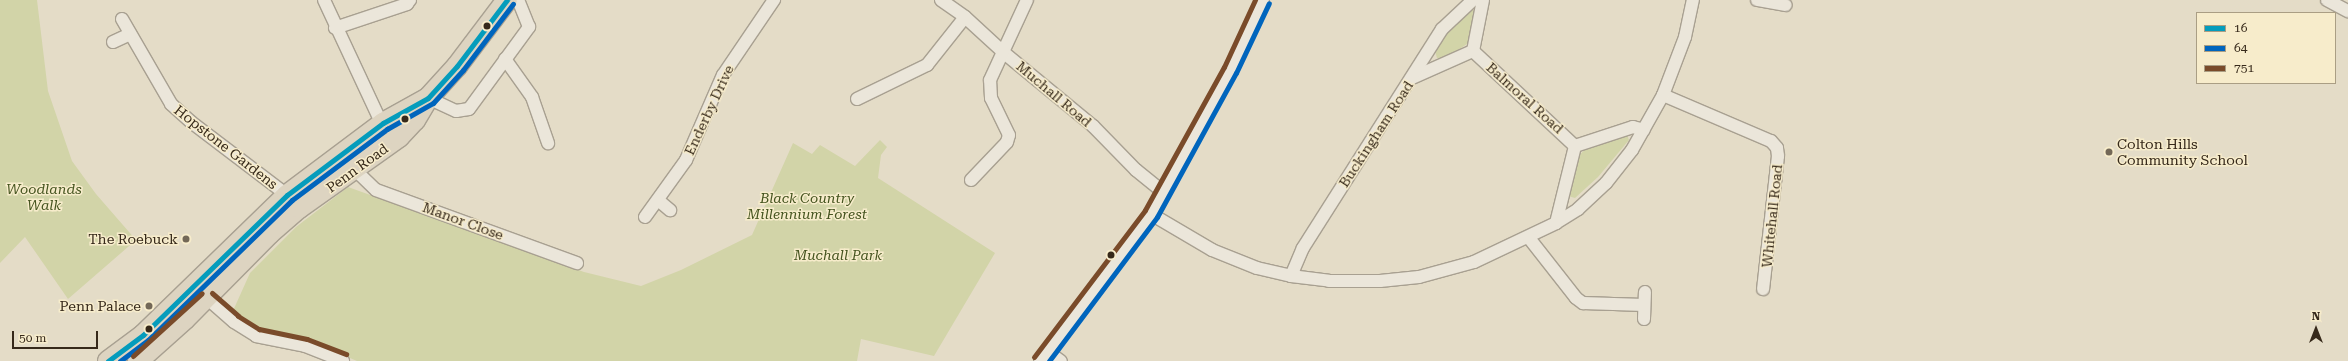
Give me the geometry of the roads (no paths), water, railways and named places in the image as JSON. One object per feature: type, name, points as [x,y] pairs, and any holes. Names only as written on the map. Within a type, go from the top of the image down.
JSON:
[{"type":"highway","name":"Penn Road","points":[[108,361],[200,292],[299,208],[355,171],[399,137],[415,120],[428,98],[457,66],[507,0]]},
{"type":"highway","name":"Penn Road","points":[[138,361],[287,195],[383,123],[428,98]]},
{"type":"street","points":[[324,0],[335,28],[383,123],[399,137]]},
{"type":"street","points":[[335,28],[407,4],[410,0]]},
{"type":"street","points":[[428,98],[456,111],[469,109],[529,27],[518,0]]},
{"type":"street","name":"Enderby Drive","points":[[645,217],[686,160],[723,75],[774,0]]},
{"type":"street","name":"Muchall Road","points":[[941,0],[965,16],[1003,52],[1093,126],[1136,170],[1163,192]]},
{"type":"street","points":[[971,180],[1007,142],[1009,135],[991,98],[990,80],[1027,0]]},
{"type":"street","points":[[1061,361],[1044,356],[1151,214],[1230,70],[1263,0]]},
{"type":"street","name":"Buckingham Road","points":[[1291,276],[1303,248],[1442,29],[1473,0]]},
{"type":"street","points":[[1412,78],[1473,51],[1482,0]]},
{"type":"street","points":[[1151,214],[1212,250],[1257,268],[1291,276],[1329,281],[1419,277],[1474,262],[1529,238],[1556,223],[1578,209],[1606,183],[1644,130],[1664,95],[1685,37],[1693,0]]},
{"type":"street","points":[[1756,0],[1786,5]]},
{"type":"street","points":[[2327,0],[2348,11]]},
{"type":"street","points":[[857,99],[927,65],[965,16]]},
{"type":"street","name":"Hopstone Gardens","points":[[122,19],[166,97],[179,112],[287,195]]},
{"type":"street","points":[[113,42],[130,34]]},
{"type":"street","name":"Balmoral Road","points":[[1473,51],[1575,146]]},
{"type":"street","points":[[505,59],[532,97],[548,143]]},
{"type":"street","name":"Whitehall Road","points":[[1664,95],[1770,141],[1777,148],[1778,156],[1764,290]]},
{"type":"street","name":"Balmoral Road","points":[[1575,146],[1633,127],[1644,130]]},
{"type":"street","name":"Balmoral Road","points":[[1556,223],[1575,146]]},
{"type":"street","name":"Manor Close","points":[[341,155],[355,171],[376,190],[577,263]]},
{"type":"street","points":[[658,200],[670,210]]},
{"type":"street","points":[[1529,238],[1576,298],[1583,303],[1644,298],[1644,319]]},
{"type":"street","points":[[200,292],[234,322],[256,336],[305,346],[337,360]]},
{"type":"place","name":"Colton Hills Community School","points":[[2109,152]]},
{"type":"place","name":"The Roebuck","points":[[186,239]]},
{"type":"place","name":"Penn Palace","points":[[149,306]]},
{"type":"park label","name":"Woodlands Walk","points":[[44,198]]},
{"type":"park label","name":"Black Country Millennium Forest","points":[[807,206]]},
{"type":"park label","name":"Muchall Park","points":[[838,255]]}]
